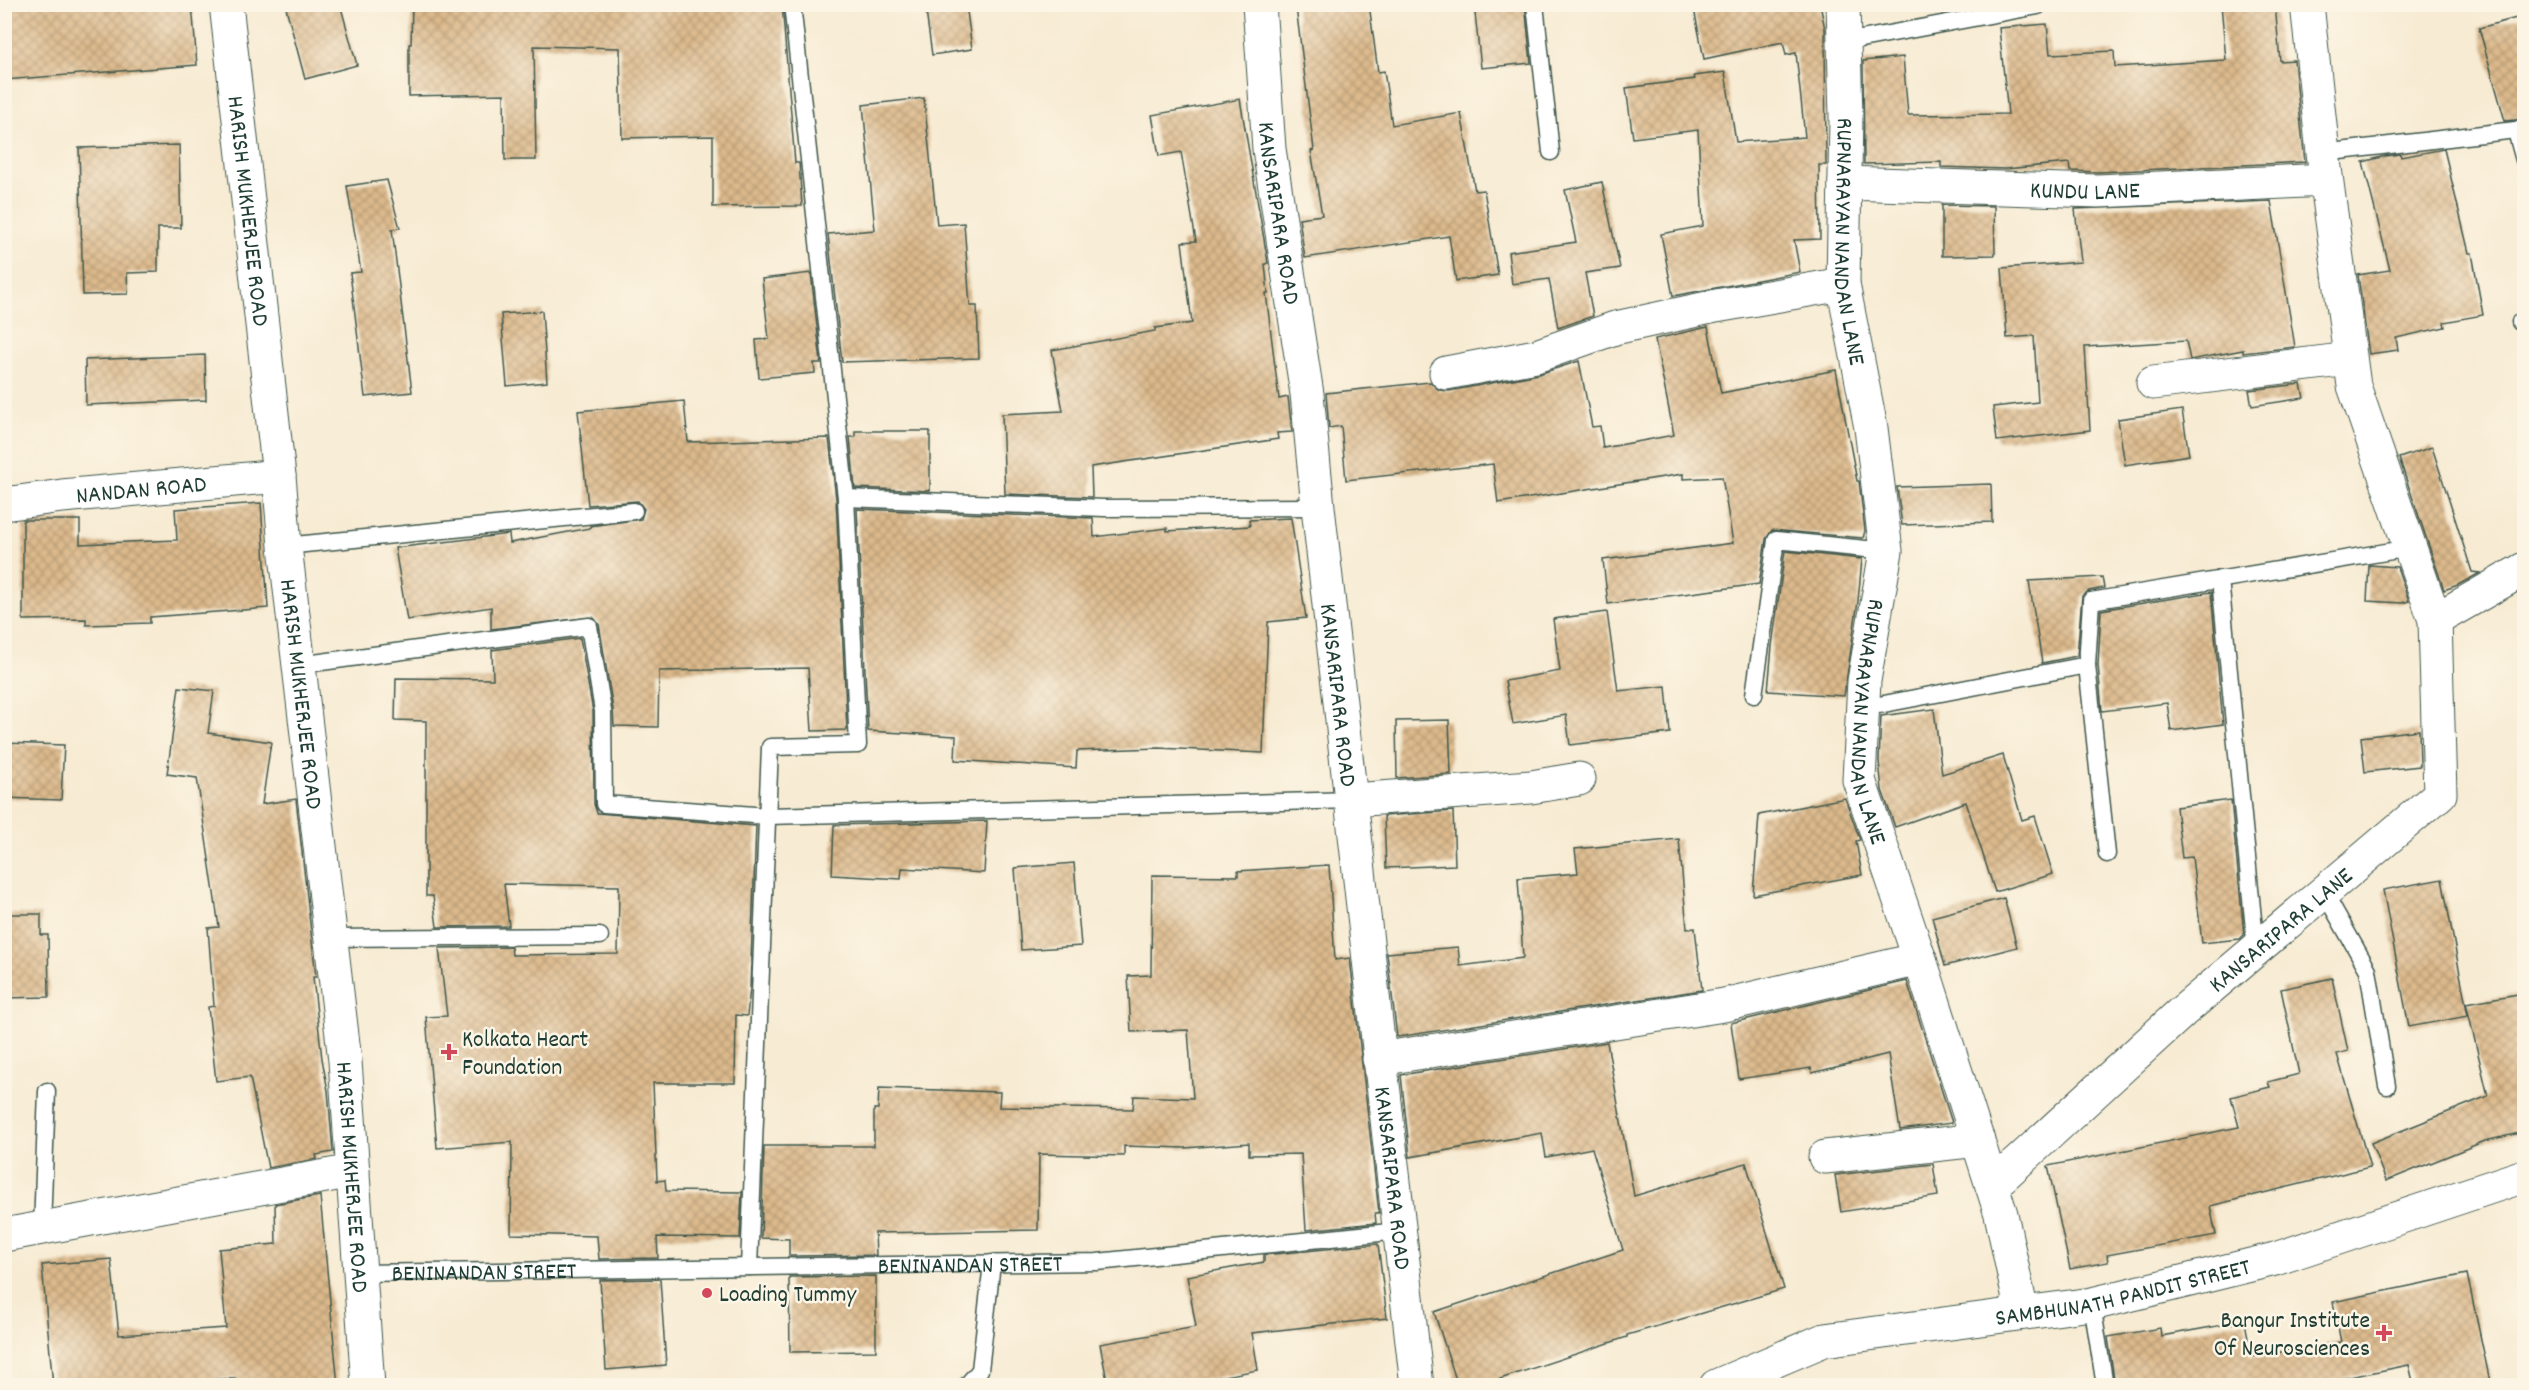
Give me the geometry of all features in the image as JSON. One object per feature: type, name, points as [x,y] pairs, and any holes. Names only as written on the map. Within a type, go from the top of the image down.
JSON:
[{"type":"street","name":"HARISH MUKHERJEE ROAD","points":[[226,4],[285,546],[345,1061],[368,1386]]},
{"type":"street","name":"KANSARIPARA ROAD","points":[[1259,4],[1269,149],[1307,394],[1417,1386]]},
{"type":"street","name":"RUPNARAYAN NANDAN LANE","points":[[1843,4],[1845,42],[1843,284],[1871,428],[1886,550],[1864,681],[1859,780],[1920,959],[2001,1214],[2022,1313]]},
{"type":"street","points":[[2307,4],[2324,167],[2354,386],[2435,620],[2524,569]]},
{"type":"street","name":"KUNDU LANE","points":[[1845,183],[2098,191],[2324,167]]},
{"type":"street","points":[[1446,373],[1536,356],[1626,325],[1716,306],[1843,284]]},
{"type":"street","points":[[2153,383],[2350,359]]},
{"type":"street","name":"NANDAN ROAD","points":[[4,504],[62,496],[279,476]]},
{"type":"street","name":"KANSARIPARA LANE","points":[[1992,1186],[2182,1012],[2440,794],[2435,620]]},
{"type":"street","points":[[1352,800],[1531,787],[1579,779]]},
{"type":"street","points":[[1379,1059],[1724,1005],[1920,959]]},
{"type":"street","points":[[1825,1157],[1978,1140]]},
{"type":"street","points":[[4,1235],[353,1171]]},
{"type":"street","name":"SAMBHUNATH PANDIT STREET","points":[[1716,1386],[1824,1340],[2091,1305],[2275,1259],[2524,1176]]},
{"type":"lane","points":[[749,1267],[770,747],[858,745],[846,498],[792,4]]},
{"type":"lane","points":[[1535,4],[1551,152]]},
{"type":"lane","points":[[1845,42],[2038,6]]},
{"type":"lane","points":[[2324,167],[2520,130],[2524,160]]},
{"type":"lane","points":[[846,498],[1104,508],[1318,507]]},
{"type":"lane","points":[[285,546],[634,511]]},
{"type":"lane","points":[[1754,695],[1776,540],[1886,550]]},
{"type":"lane","points":[[2107,854],[2086,665],[2091,601],[2410,548]]},
{"type":"lane","points":[[2220,579],[2256,950]]},
{"type":"lane","points":[[299,665],[589,626],[603,711],[604,804],[768,816],[1352,800]]},
{"type":"lane","points":[[1863,708],[2086,665]]},
{"type":"lane","points":[[2324,892],[2368,970],[2386,1086]]},
{"type":"lane","points":[[331,938],[600,936]]},
{"type":"lane","points":[[42,1228],[47,1091]]},
{"type":"lane","name":"BENINANDAN STREET","points":[[360,1273],[1097,1262],[1399,1232]]},
{"type":"lane","points":[[966,1386],[980,1370],[992,1263]]},
{"type":"lane","points":[[2091,1305],[2105,1386]]},
{"type":"building","points":[[4,4],[192,4],[197,65],[4,80]]},
{"type":"building","points":[[285,4],[340,4],[357,65],[305,79]]},
{"type":"building","points":[[412,4],[782,4],[795,163],[799,163],[802,206],[713,207],[713,136],[622,138],[620,48],[534,46],[536,160],[505,160],[504,94],[409,96]]},
{"type":"building","points":[[925,4],[966,4],[972,49],[932,55]]},
{"type":"building","points":[[1317,4],[1369,4],[1378,72],[1384,71],[1392,125],[1461,113],[1475,191],[1484,190],[1498,275],[1456,281],[1449,236],[1305,258],[1299,218],[1322,215],[1311,151],[1314,150],[1296,7]]},
{"type":"building","points":[[1474,4],[1525,4],[1531,63],[1481,68]]},
{"type":"building","points":[[1693,4],[1820,4],[1825,29],[1826,165],[1819,165],[1820,239],[1794,240],[1800,272],[1673,296],[1661,234],[1703,226],[1698,130],[1633,138],[1626,88],[1695,79],[1694,76],[1725,72],[1736,142],[1805,137],[1796,53],[1786,55],[1783,42],[1704,59]]},
{"type":"building","points":[[2221,4],[2275,4],[2280,61],[2294,60],[2305,162],[2098,172],[2070,171],[2069,163],[2005,169],[1941,167],[1941,162],[1864,164],[1863,61],[1903,57],[1908,115],[2008,114],[1999,28],[2047,24],[2050,54],[2114,51],[2115,67],[2226,60]]},
{"type":"building","points":[[2524,16],[2524,119],[2505,121],[2479,28]]},
{"type":"building","points":[[924,98],[937,225],[964,223],[970,306],[977,306],[979,358],[842,362],[828,234],[875,230],[863,105]]},
{"type":"building","points":[[1240,99],[1268,263],[1265,264],[1268,293],[1266,293],[1279,399],[1288,397],[1292,432],[1277,433],[1278,439],[1091,467],[1092,497],[1005,494],[1002,414],[1063,411],[1052,350],[1155,331],[1155,328],[1192,323],[1182,242],[1196,241],[1181,152],[1159,156],[1152,115]]},
{"type":"building","points":[[179,145],[181,228],[158,228],[158,272],[127,273],[128,294],[83,295],[79,148]]},
{"type":"building","points":[[2444,149],[2469,253],[2472,253],[2483,315],[2444,322],[2445,327],[2396,338],[2398,350],[2369,354],[2358,275],[2390,270],[2363,162],[2385,156],[2400,154],[2401,157]]},
{"type":"building","points":[[387,180],[400,228],[392,229],[412,392],[365,397],[350,273],[361,272],[347,186]]},
{"type":"building","points":[[1602,182],[1620,268],[1585,273],[1593,316],[1558,328],[1549,279],[1512,284],[1508,252],[1576,242],[1565,190]]},
{"type":"building","points":[[2271,201],[2295,347],[2243,353],[2243,350],[2190,360],[2186,341],[2085,347],[2090,430],[1997,441],[1993,407],[2038,402],[2034,336],[2007,338],[2002,268],[2081,262],[2075,209]]},
{"type":"building","points":[[1942,205],[1994,206],[1995,255],[1942,256]]},
{"type":"building","points":[[811,273],[821,363],[814,363],[815,373],[759,378],[756,340],[769,339],[762,279]]},
{"type":"building","points":[[542,311],[547,382],[507,386],[501,314]]},
{"type":"building","points":[[1708,327],[1721,393],[1836,370],[1857,481],[1859,481],[1865,531],[1863,538],[1772,530],[1766,539],[1759,584],[1608,604],[1603,560],[1733,543],[1722,477],[1683,479],[1683,474],[1498,503],[1493,464],[1346,480],[1341,426],[1329,428],[1326,393],[1430,382],[1439,390],[1449,391],[1539,374],[1579,361],[1592,427],[1600,426],[1603,448],[1674,435],[1655,339]]},
{"type":"building","points":[[205,355],[206,400],[86,405],[85,360]]},
{"type":"building","points":[[2301,384],[2304,398],[2252,406],[2249,390]]},
{"type":"building","points":[[684,401],[688,442],[829,438],[836,499],[847,730],[812,731],[808,668],[659,671],[658,727],[614,726],[599,624],[593,617],[491,629],[491,607],[407,620],[395,548],[509,534],[510,543],[590,528],[590,526],[641,519],[644,509],[638,501],[588,505],[578,411]]},
{"type":"building","points":[[2182,410],[2189,455],[2125,465],[2118,419]]},
{"type":"building","points":[[855,431],[930,431],[930,491],[855,488],[850,437],[855,437]]},
{"type":"building","points":[[2432,447],[2472,572],[2480,573],[2444,590],[2399,458]]},
{"type":"building","points":[[1991,484],[1992,522],[1902,525],[1897,487]]},
{"type":"building","points":[[261,503],[268,608],[150,617],[150,623],[86,625],[86,619],[23,620],[23,520],[80,520],[80,544],[177,540],[175,509]]},
{"type":"building","points":[[857,509],[1093,518],[1094,537],[1167,528],[1167,531],[1250,526],[1249,520],[1291,518],[1306,618],[1268,622],[1263,753],[1158,748],[1077,751],[1076,768],[955,760],[956,736],[868,731]]},
{"type":"building","points":[[1785,551],[1862,559],[1844,696],[1768,691]]},
{"type":"building","points":[[2369,565],[2397,567],[2409,601],[2402,603],[2367,601]]},
{"type":"building","points":[[2102,577],[2104,588],[2089,591],[2082,596],[2077,656],[2042,663],[2029,581]]},
{"type":"building","points":[[2211,592],[2223,724],[2171,731],[2167,703],[2102,711],[2098,665],[2101,610]]},
{"type":"building","points":[[1607,612],[1618,691],[1666,686],[1670,733],[1570,745],[1566,715],[1513,724],[1505,681],[1560,671],[1553,619]]},
{"type":"building","points":[[580,638],[593,712],[594,804],[597,813],[756,826],[750,988],[747,1016],[736,1015],[735,1083],[653,1083],[657,1181],[665,1180],[666,1191],[742,1192],[740,1238],[657,1237],[658,1258],[599,1259],[597,1236],[511,1234],[512,1142],[437,1148],[426,1017],[447,1016],[439,948],[511,947],[512,955],[618,954],[619,886],[504,884],[509,926],[437,927],[433,896],[426,896],[426,721],[395,720],[396,678],[493,679],[492,650]]},
{"type":"building","points":[[179,687],[214,691],[208,733],[271,742],[262,804],[296,799],[333,1152],[316,1155],[317,1159],[268,1168],[250,1077],[216,1081],[208,1007],[214,1006],[208,928],[219,927],[197,778],[167,774]]},
{"type":"building","points":[[1934,709],[1942,774],[2003,755],[2022,820],[2035,816],[2053,874],[1995,892],[1966,802],[1895,827],[1882,790],[1879,761],[1881,716]]},
{"type":"building","points":[[1449,720],[1451,774],[1397,778],[1396,721]]},
{"type":"building","points":[[2419,730],[2420,766],[2365,772],[2361,737]]},
{"type":"building","points":[[4,743],[64,745],[61,800],[4,798]]},
{"type":"building","points":[[1845,798],[1860,840],[1856,841],[1862,875],[1753,895],[1759,815]]},
{"type":"building","points":[[2231,800],[2244,935],[2240,939],[2202,943],[2192,857],[2182,858],[2176,807]]},
{"type":"building","points":[[1453,811],[1455,865],[1386,868],[1384,816]]},
{"type":"building","points":[[987,821],[984,873],[902,868],[901,879],[832,875],[834,825]]},
{"type":"building","points":[[1679,839],[1687,929],[1695,928],[1702,990],[1397,1037],[1387,953],[1458,947],[1460,966],[1523,958],[1518,878],[1578,873],[1575,849]]},
{"type":"building","points":[[1074,863],[1081,946],[1021,950],[1015,868]]},
{"type":"building","points":[[1329,865],[1335,960],[1350,958],[1379,1213],[1375,1213],[1376,1223],[1306,1230],[1301,1154],[1249,1155],[1249,1143],[1185,1148],[1124,1146],[1124,1156],[1039,1154],[1038,1230],[875,1233],[876,1255],[789,1256],[789,1239],[761,1238],[764,1146],[874,1146],[874,1109],[878,1109],[879,1088],[1000,1092],[999,1107],[1133,1109],[1134,1096],[1193,1098],[1188,1030],[1131,1032],[1128,976],[1151,975],[1152,875],[1238,876],[1238,871]]},
{"type":"building","points":[[2442,879],[2468,1016],[2409,1027],[2383,890]]},
{"type":"building","points":[[2004,898],[2017,947],[1945,966],[1932,917]]},
{"type":"building","points":[[4,914],[41,914],[41,935],[48,935],[49,997],[4,998]]},
{"type":"building","points":[[2332,978],[2348,1051],[2337,1054],[2370,1167],[2210,1206],[2216,1235],[2107,1255],[2108,1262],[2070,1269],[2048,1166],[2239,1127],[2231,1097],[2270,1087],[2268,1082],[2299,1074],[2281,989]]},
{"type":"building","points":[[1907,981],[1952,1123],[1900,1130],[1888,1054],[1812,1073],[1811,1068],[1739,1079],[1731,1023]]},
{"type":"building","points":[[2524,993],[2524,1132],[2485,1141],[2386,1181],[2371,1143],[2488,1096],[2466,1003]]},
{"type":"building","points":[[1607,1042],[1634,1196],[1746,1163],[1784,1289],[1627,1335],[1627,1337],[1479,1386],[1458,1386],[1434,1312],[1623,1250],[1592,1148],[1546,1157],[1542,1133],[1410,1157],[1401,1075]]},
{"type":"building","points":[[1933,1164],[1938,1196],[1841,1212],[1835,1175]]},
{"type":"building","points":[[320,1196],[338,1386],[236,1386],[235,1378],[127,1386],[53,1386],[42,1265],[111,1259],[119,1335],[226,1328],[219,1249],[276,1244],[275,1204]]},
{"type":"building","points":[[1378,1244],[1387,1318],[1252,1333],[1258,1370],[1169,1386],[1108,1386],[1100,1344],[1196,1327],[1187,1276],[1264,1262],[1264,1255]]},
{"type":"building","points":[[2467,1274],[2491,1386],[2414,1386],[2409,1365],[2335,1380],[2336,1386],[2115,1386],[2108,1337],[2160,1328],[2161,1336],[2245,1321],[2251,1357],[2341,1342],[2333,1302]]},
{"type":"building","points":[[876,1276],[876,1351],[790,1352],[789,1277]]},
{"type":"building","points":[[660,1279],[666,1365],[606,1370],[600,1280]]},
{"type":"place","name":"Kolkata Heart Foundation","points":[[449,1052]]},
{"type":"place","name":"Loading Tummy","points":[[707,1293]]},
{"type":"place","name":"Bangur Institute Of Neurosciences","points":[[2384,1333]]}]
